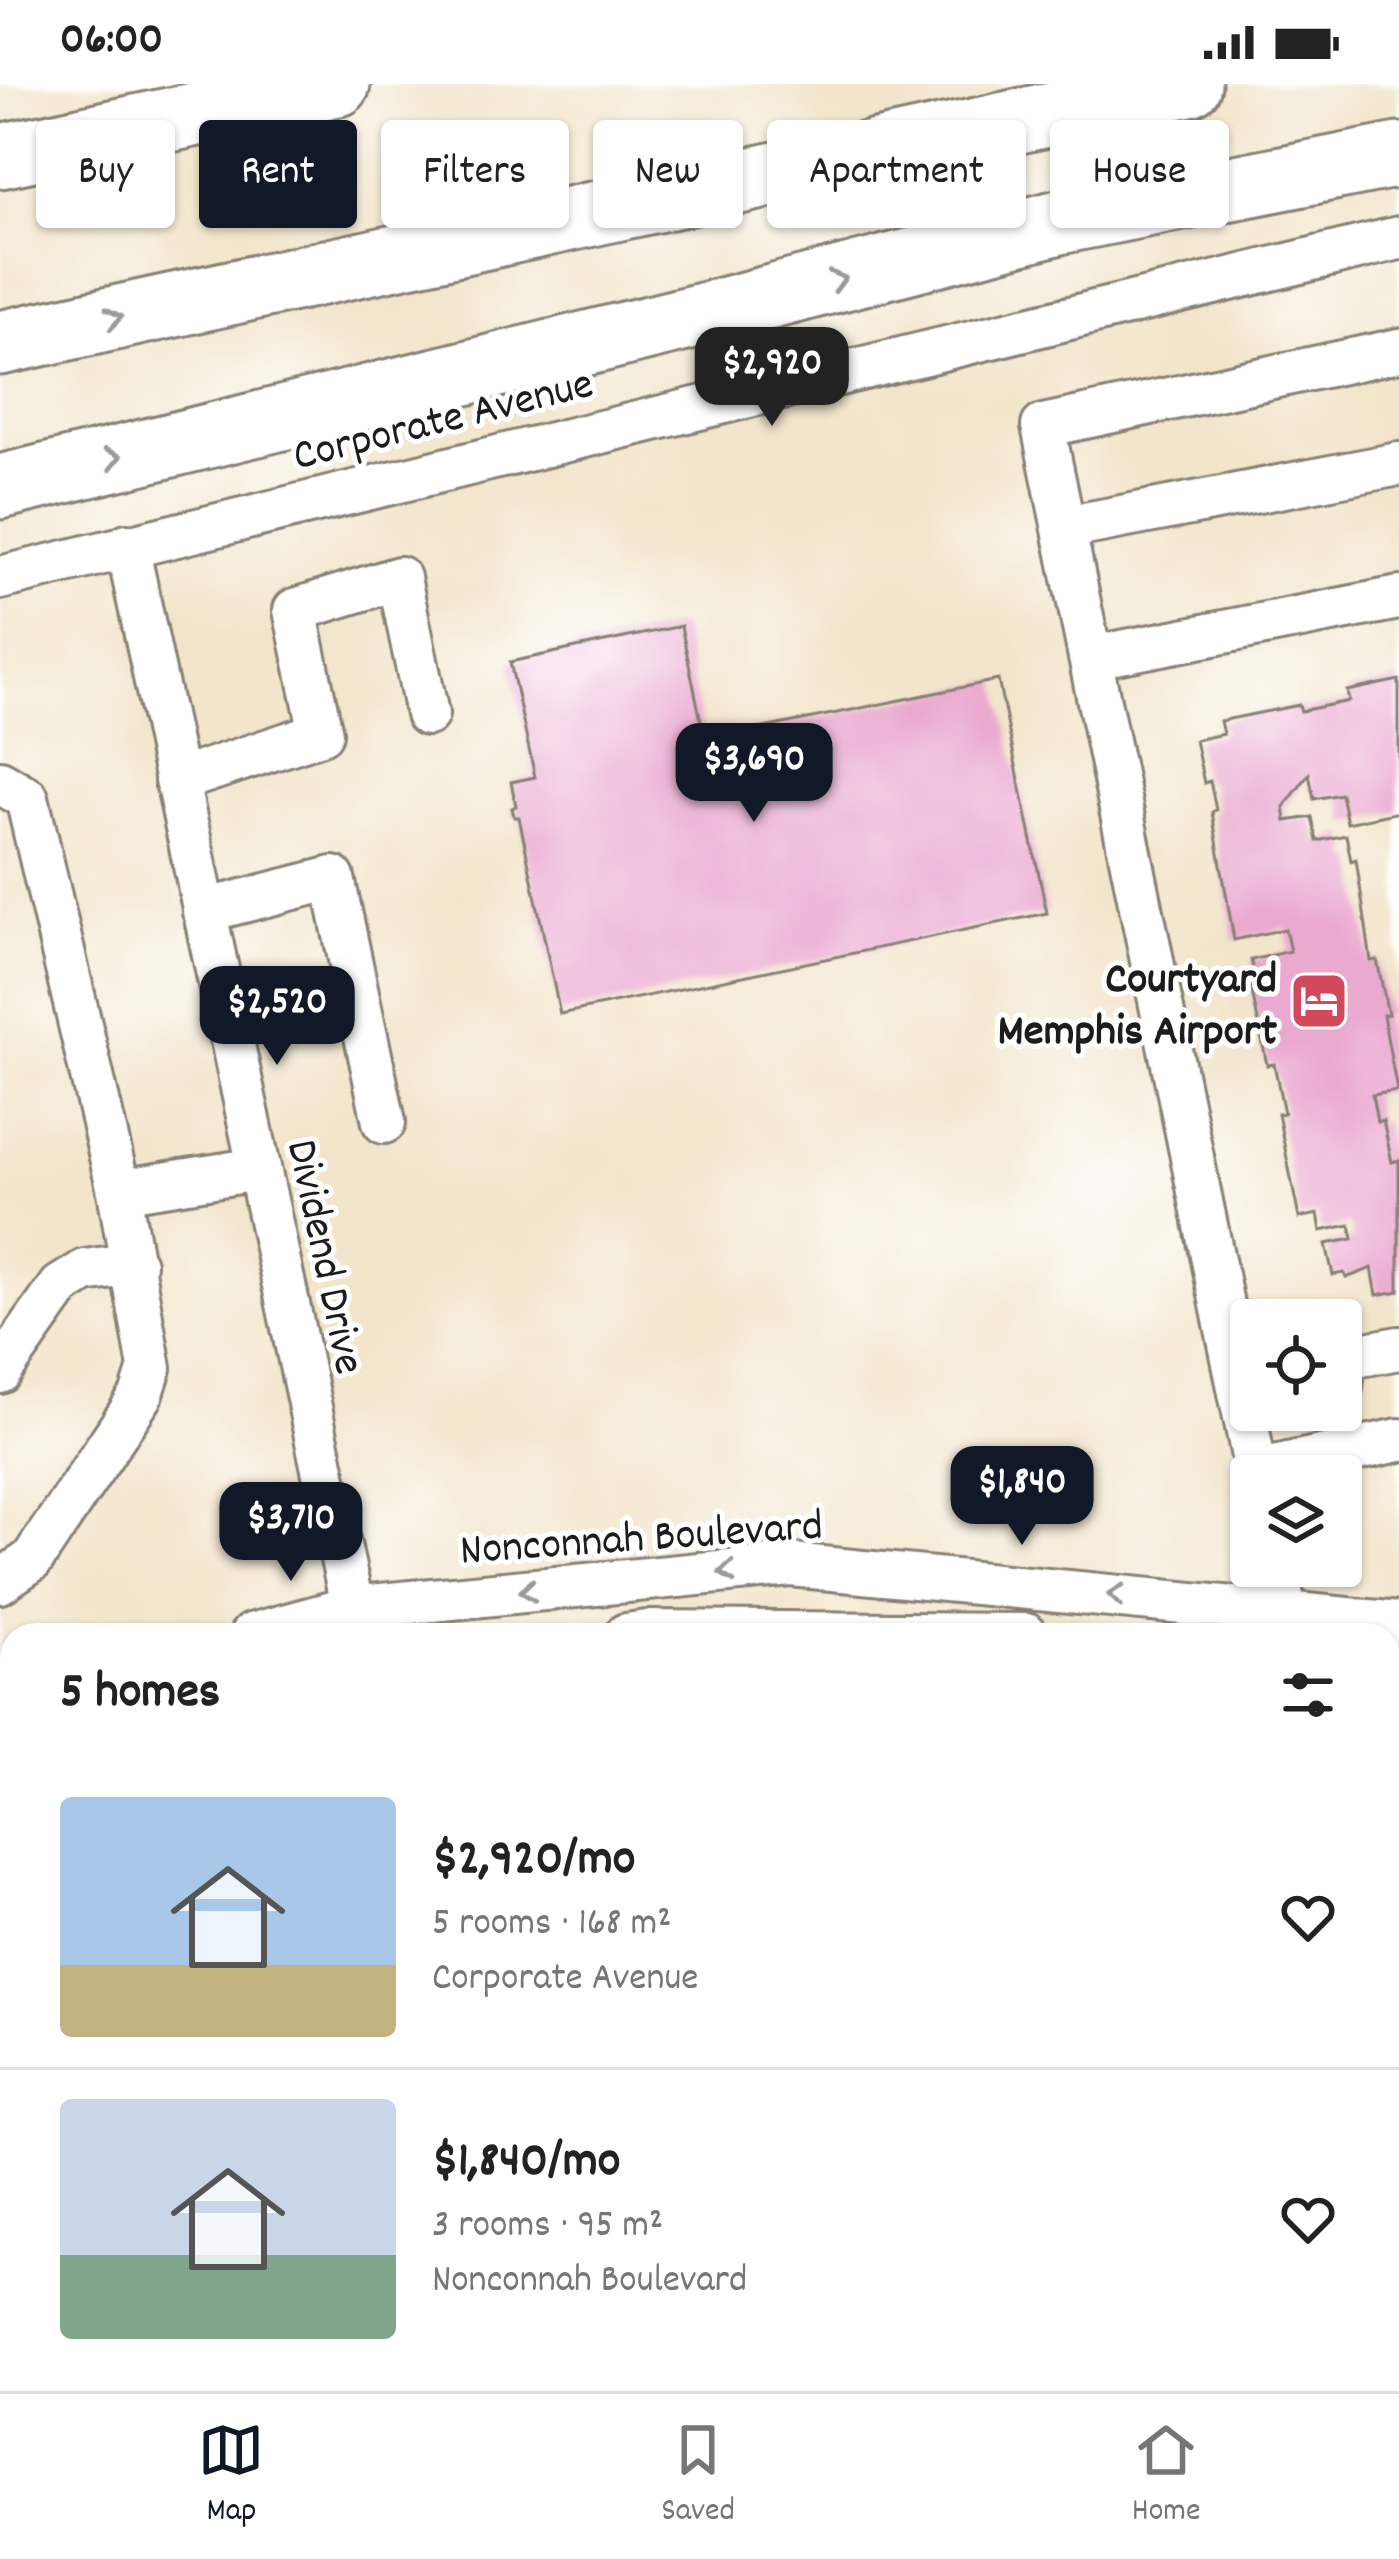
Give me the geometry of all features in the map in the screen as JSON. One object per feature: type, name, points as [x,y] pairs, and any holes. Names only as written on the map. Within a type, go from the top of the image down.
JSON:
[{"type":"highway","points":[[0,156],[338,84]]},
{"type":"highway","points":[[0,344],[1189,84]]},
{"type":"highway","points":[[0,487],[1059,222],[1399,155]]},
{"type":"street","name":"Corporate Avenue","points":[[0,578],[1399,238]]},
{"type":"street","points":[[1253,1455],[1043,425],[1399,350]]},
{"type":"street","points":[[1064,528],[1399,464]]},
{"type":"street","name":"Dividend Drive","points":[[127,544],[354,1622]]},
{"type":"street","points":[[176,781],[321,734],[295,610],[399,578],[427,714]]},
{"type":"street","points":[[1090,658],[1399,598]]},
{"type":"street","points":[[0,782],[27,798],[119,1191],[150,1368],[141,1396],[32,1561],[0,1582]]},
{"type":"street","points":[[204,911],[333,878],[384,1122]]},
{"type":"street","points":[[119,1191],[258,1169]]},
{"type":"street","points":[[0,1372],[61,1286],[85,1271],[134,1264]]},
{"type":"street","points":[[1362,1355],[1399,1348]]},
{"type":"street","points":[[1336,1431],[1333,1455],[1399,1440]]},
{"type":"street","name":"Nonconnah Boulevard","points":[[354,1622],[791,1565],[1390,1623]]},
{"type":"street","points":[[1280,1587],[1285,1611]]},
{"type":"building","points":[[681,626],[705,740],[998,680],[1047,913],[560,1014],[519,817],[514,817],[512,808],[516,806],[511,782],[535,777],[510,662]]},
{"type":"building","name":"Courtyard Memphis Airport","points":[[1399,680],[1399,812],[1347,823],[1341,794],[1314,799],[1309,774],[1284,807],[1286,821],[1312,817],[1317,841],[1346,835],[1351,861],[1356,859],[1371,961],[1377,960],[1388,1014],[1383,1015],[1397,1091],[1372,1095],[1392,1162],[1399,1160],[1399,1291],[1377,1295],[1372,1268],[1346,1278],[1344,1273],[1333,1275],[1326,1244],[1353,1239],[1350,1225],[1321,1231],[1318,1214],[1299,1218],[1278,1114],[1284,1113],[1274,1064],[1267,1065],[1251,987],[1257,986],[1251,960],[1290,951],[1285,929],[1234,940],[1212,812],[1216,810],[1210,781],[1204,783],[1195,740],[1223,734],[1220,721],[1299,705],[1301,711],[1349,701],[1347,691]]},
{"type":"place","name":"Courtyard Memphis Airport","points":[[1319,1001]]}]
